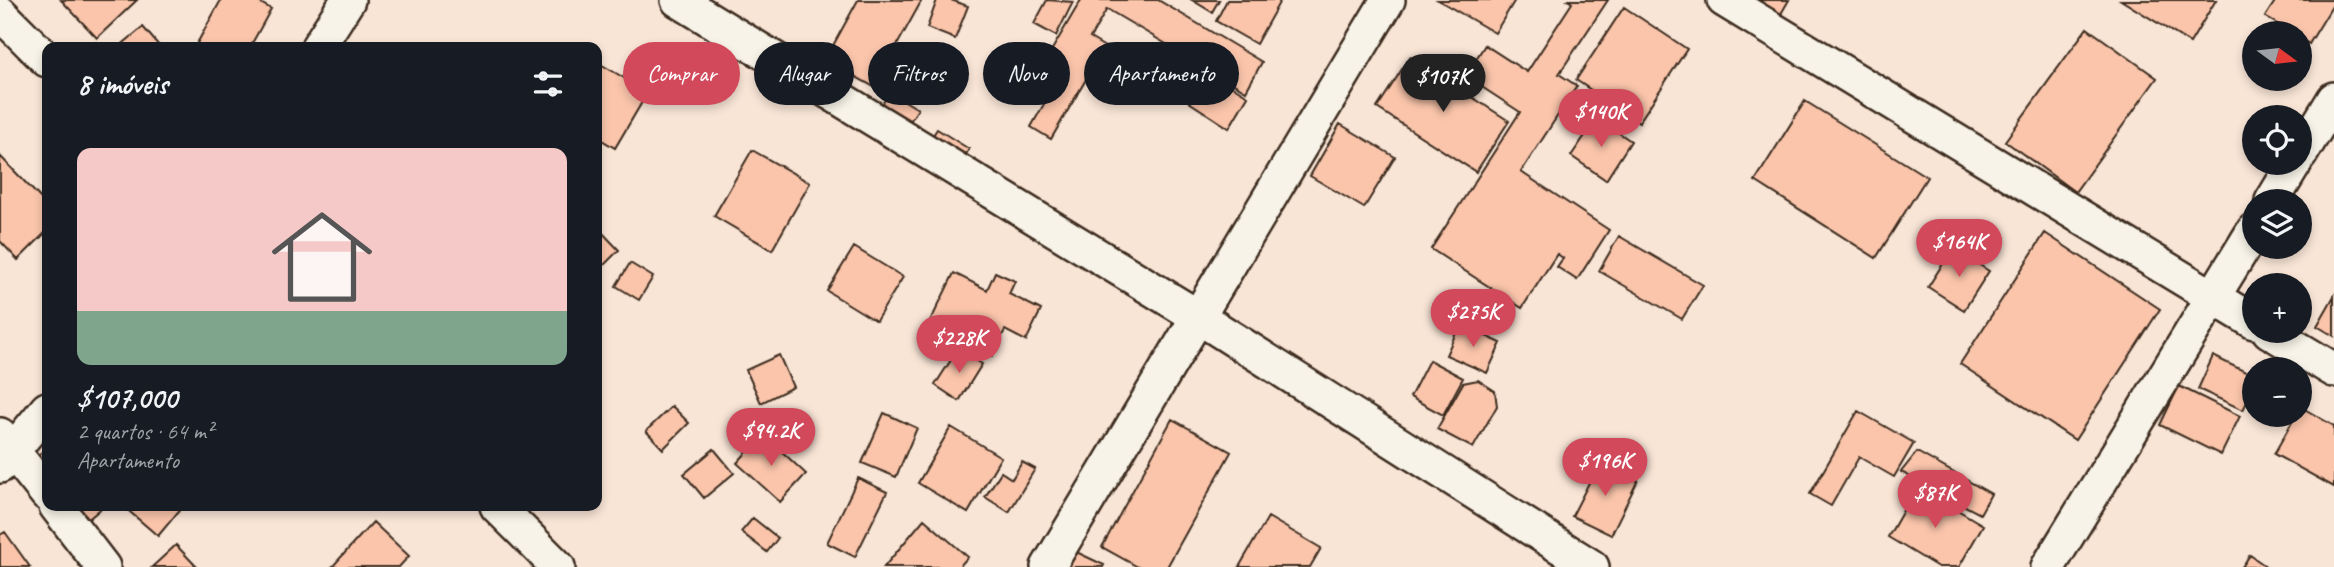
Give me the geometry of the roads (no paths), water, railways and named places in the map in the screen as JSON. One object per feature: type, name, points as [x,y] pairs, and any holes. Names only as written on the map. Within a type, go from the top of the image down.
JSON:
[{"type":"street","points":[[321,42],[348,0]]},
{"type":"street","points":[[678,0],[1200,318],[1592,567]]},
{"type":"street","points":[[1048,567],[1200,318],[1388,0]]},
{"type":"street","points":[[1724,0],[2242,315]]},
{"type":"street","points":[[0,13],[42,55]]},
{"type":"street","points":[[2312,135],[2334,99]]},
{"type":"street","points":[[2048,567],[2242,250]]},
{"type":"street","points":[[2289,343],[2334,370]]},
{"type":"street","points":[[42,414],[4,450],[42,490]]},
{"type":"street","points":[[60,511],[103,567]]},
{"type":"street","points":[[502,511],[558,567]]}]
